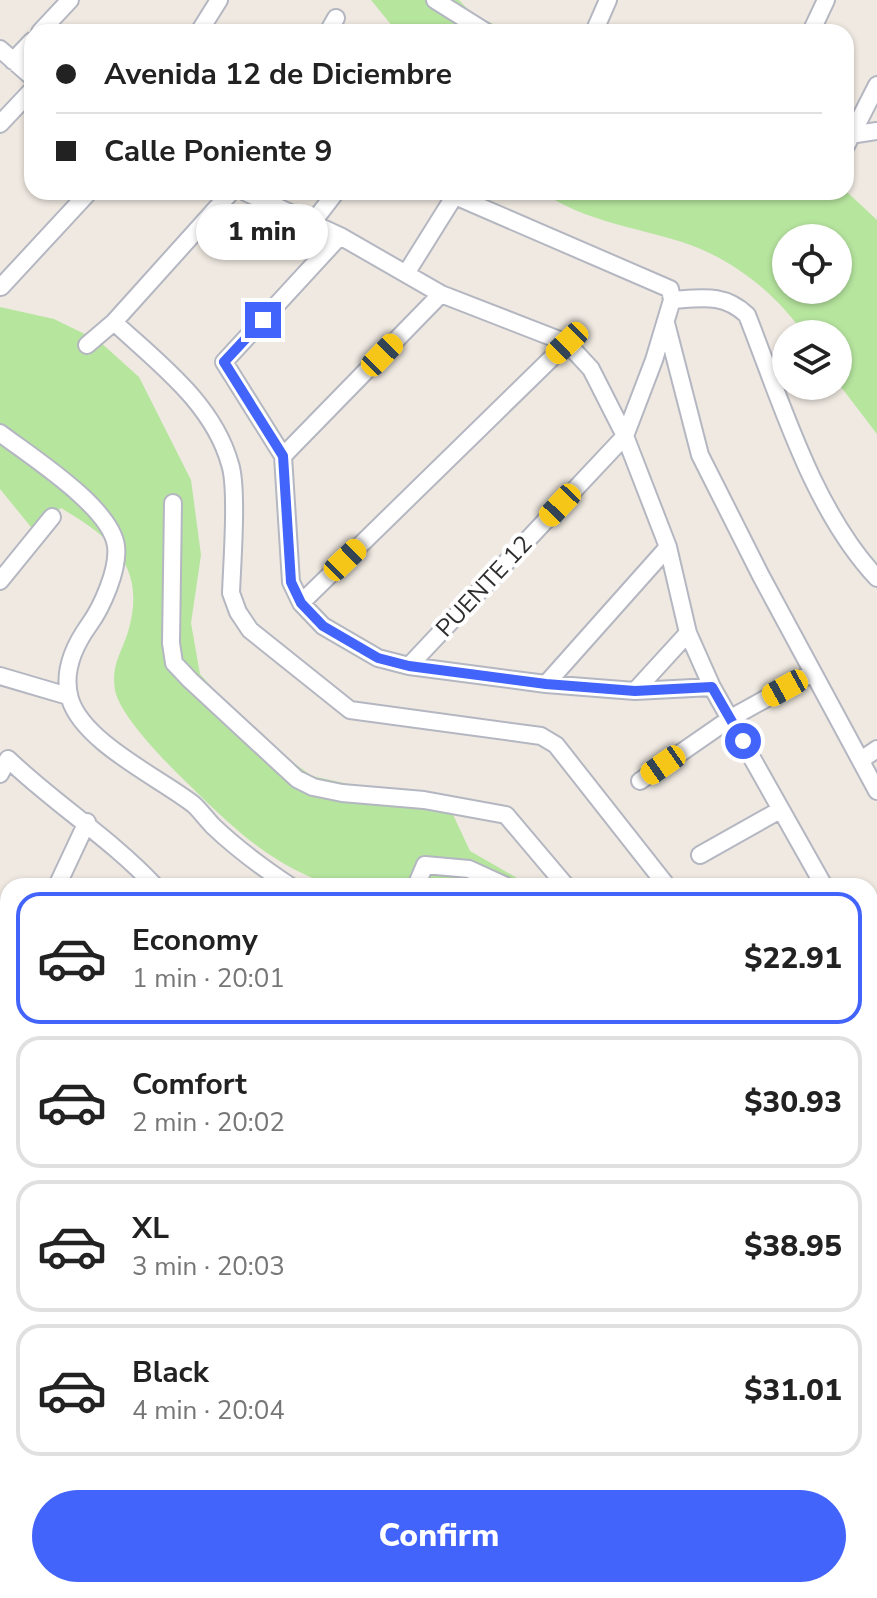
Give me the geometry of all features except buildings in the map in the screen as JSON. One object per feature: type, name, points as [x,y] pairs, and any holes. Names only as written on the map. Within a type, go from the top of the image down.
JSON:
[{"type":"street","points":[[48,24],[70,0]]},
{"type":"street","points":[[204,24],[219,0]]},
{"type":"street","points":[[435,0],[473,24]]},
{"type":"street","points":[[598,24],[608,0]]},
{"type":"street","points":[[815,24],[826,0]]},
{"type":"street","points":[[24,45],[6,55],[24,70]]},
{"type":"street","points":[[854,129],[877,85]]},
{"type":"street","points":[[0,124],[24,98]]},
{"type":"street","points":[[854,138],[877,131]]},
{"type":"street","points":[[1,287],[82,200]]},
{"type":"street","points":[[87,345],[114,322],[224,200]]},
{"type":"street","points":[[263,200],[340,236],[441,294],[567,343],[591,369],[625,436],[668,547],[688,633],[712,687],[819,878]]},
{"type":"street","points":[[313,222],[330,200]]},
{"type":"street","points":[[407,272],[452,200]]},
{"type":"street","points":[[470,200],[670,289],[672,300],[709,298],[733,302],[747,315],[811,475],[861,561],[877,578]]},
{"type":"street","points":[[340,236],[224,362],[283,456],[291,582],[301,603],[323,626],[378,658],[409,666],[546,684],[635,691],[712,687]]},
{"type":"street","points":[[283,456],[441,294]]},
{"type":"street","name":"PUENTE 12","points":[[409,666],[625,436],[672,300]]},
{"type":"street","points":[[114,322],[200,405],[219,435],[232,466],[231,593],[238,612],[250,630],[350,710],[541,736],[556,745],[661,878]]},
{"type":"street","points":[[666,323],[700,455],[812,673],[877,791]]},
{"type":"street","points":[[301,603],[567,343]]},
{"type":"street","points":[[0,433],[75,489],[109,527],[116,547],[110,580],[95,618],[73,647],[68,696],[75,714],[109,746],[194,805],[255,863],[278,878]]},
{"type":"street","points":[[173,503],[174,663],[244,732],[297,779],[313,787],[474,807],[506,815],[559,878]]},
{"type":"street","points":[[0,581],[52,517]]},
{"type":"street","points":[[546,684],[668,547]]},
{"type":"street","points":[[635,691],[688,633]]},
{"type":"street","points":[[640,781],[731,718],[812,673]]},
{"type":"street","points":[[0,676],[68,696]]},
{"type":"street","points":[[861,760],[877,749]]},
{"type":"street","points":[[4,767],[87,822],[146,878]]},
{"type":"street","points":[[700,855],[780,810]]},
{"type":"street","points":[[61,878],[87,822]]},
{"type":"street","points":[[419,878],[425,865],[469,869],[489,878]]},
{"type":"green space","points":[[371,0],[459,0],[473,15],[494,24],[390,24]]},
{"type":"green space","points":[[854,198],[877,220],[877,434],[851,400],[852,320],[793,320],[780,304],[852,304],[852,224],[772,224],[772,297],[734,267],[700,249],[575,210],[555,200]]},
{"type":"green space","points":[[0,307],[54,319],[99,341],[139,377],[191,480],[201,555],[191,623],[200,674],[253,734],[312,776],[449,806],[470,851],[517,878],[315,878],[289,867],[239,832],[153,747],[118,700],[114,681],[116,666],[133,609],[129,572],[121,557],[96,531],[61,508],[35,532],[0,489]]},
{"type":"route","points":[[263,320],[224,362],[283,456],[291,582],[301,603],[323,626],[378,658],[409,666],[546,684],[635,691],[712,687],[743,741]]}]
